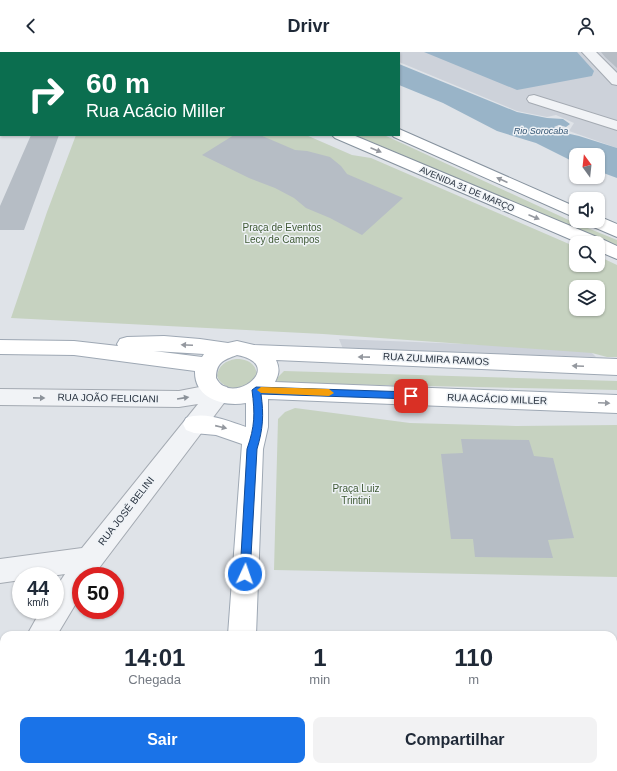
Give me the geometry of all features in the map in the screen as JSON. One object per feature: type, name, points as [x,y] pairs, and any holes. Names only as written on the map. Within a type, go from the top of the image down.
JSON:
[{"type":"main road","points":[[400,134],[569,210]]},
{"type":"main road","name":"AVENIDA 31 DE MARÇO","points":[[342,136],[578,236]]},
{"type":"main road","points":[[605,226],[617,231]]},
{"type":"main road","points":[[605,247],[617,252]]},
{"type":"main road","points":[[0,347],[74,348],[151,343],[199,345],[225,350]]},
{"type":"main road","points":[[74,348],[206,365]]},
{"type":"main road","points":[[237,348],[256,352],[267,363],[267,377],[264,384],[237,392],[209,386],[205,379],[204,372],[206,365],[214,356],[225,350],[237,348]]},
{"type":"main road","name":"RUA ZULMIRA RAMOS","points":[[256,352],[617,367]]},
{"type":"main road","points":[[237,392],[249,442],[242,631]]},
{"type":"main road","name":"RUA ACÁCIO MILLER","points":[[237,392],[617,404]]},
{"type":"main road","points":[[194,424],[216,426],[249,442]]},
{"type":"street","points":[[589,52],[617,81]]},
{"type":"street","points":[[534,99],[617,126]]},
{"type":"street","name":"RUA JOÃO FELICIANI","points":[[0,397],[179,399],[237,392]]},
{"type":"street","name":"RUA JOSÉ BELINI","points":[[43,631],[89,558],[194,424],[237,392]]},
{"type":"street","points":[[0,571],[89,558]]},
{"type":"shaded area","points":[[400,52],[617,52],[617,148],[569,131],[574,123],[556,115],[547,117],[517,111],[400,62]]},
{"type":"shaded area","points":[[339,339],[588,349],[596,357],[343,349]]},
{"type":"green space","name":"Praça de Eventos Lecy de Campos","points":[[76,136],[308,136],[352,155],[371,158],[569,244],[569,272],[605,272],[605,259],[617,265],[617,357],[607,357],[592,353],[323,334],[11,318],[47,212]]},
{"type":"green space","points":[[357,136],[386,136],[569,220],[569,226]]},
{"type":"green space","points":[[575,228],[588,228],[617,240],[617,246],[605,241],[605,236],[593,236]]},
{"type":"green space","points":[[236,359],[250,362],[257,374],[254,380],[244,387],[231,388],[220,382],[217,376],[219,369],[223,364]]},
{"type":"green space","points":[[284,371],[617,381],[617,390],[284,383],[274,381]]},
{"type":"green space","name":"Praça Luiz Trintini","points":[[295,408],[410,423],[516,426],[617,425],[617,577],[274,570],[278,419],[285,412]]},
{"type":"water","points":[[424,52],[577,52],[594,71],[592,76],[517,90]]},
{"type":"water","name":"Rio Sorocaba","points":[[400,64],[517,112],[547,118],[563,119],[570,124],[566,127],[559,125],[554,127],[561,132],[617,148],[617,178],[605,174],[605,148],[569,148],[569,160],[536,143],[497,131],[443,103],[400,85]]},
{"type":"building","points":[[601,52],[617,52],[617,68],[605,57]]},
{"type":"building","points":[[31,136],[59,136],[24,230],[0,230],[0,206]]},
{"type":"building","points":[[232,136],[262,136],[295,150],[307,151],[330,157],[341,166],[347,174],[403,198],[362,235],[330,218],[306,208],[294,198],[275,188],[249,178],[202,155]]},
{"type":"building","points":[[461,439],[529,440],[534,456],[553,458],[574,538],[548,540],[553,558],[475,557],[473,539],[451,539],[441,454],[463,453]]},
{"type":"slow traffic","points":[[261,390],[329,393]]},
{"type":"route","points":[[245,574],[252,449],[258,431],[259,410],[256,390],[411,396]]}]
